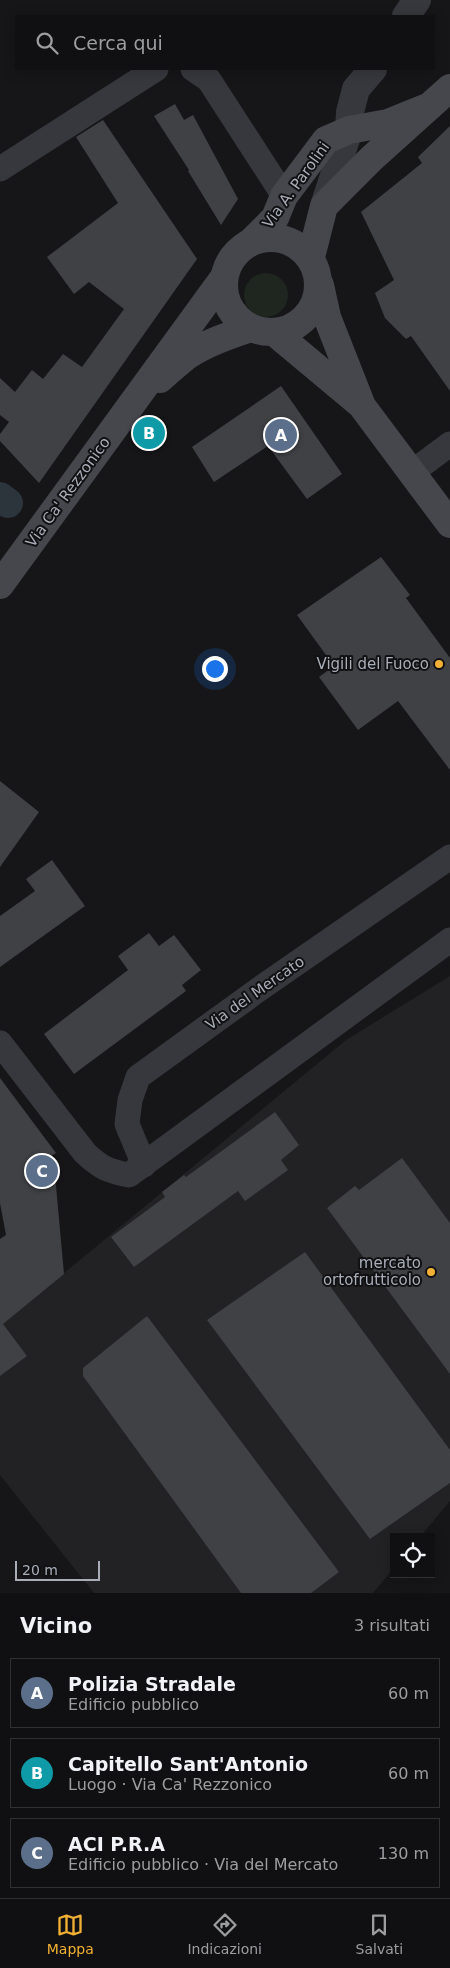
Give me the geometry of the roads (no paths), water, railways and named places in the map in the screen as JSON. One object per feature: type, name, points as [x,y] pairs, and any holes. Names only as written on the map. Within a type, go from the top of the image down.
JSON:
[{"type":"main road","name":"Via A. Parolini","points":[[324,206],[372,158],[450,88]]},
{"type":"main road","name":"Via A. Parolini","points":[[251,242],[275,218],[284,196],[326,140],[349,130],[388,123],[430,106]]},
{"type":"main road","points":[[324,206],[315,269],[327,317],[362,406],[450,524]]},
{"type":"main road","points":[[251,242],[265,237],[280,238],[294,243],[315,269]]},
{"type":"main road","name":"Via Ca' Rezzonico","points":[[0,585],[225,276],[230,262],[239,250],[251,242]]},
{"type":"main road","name":"Via Ca' Rezzonico","points":[[136,399],[187,356],[228,336],[263,330],[289,329],[302,321],[312,310],[318,296],[315,269]]},
{"type":"main road","points":[[225,276],[224,289],[227,301],[241,321],[263,330],[362,406]]},
{"type":"street","points":[[407,15],[417,0]]},
{"type":"street","points":[[0,169],[154,70]]},
{"type":"street","points":[[194,70],[208,80],[284,196]]},
{"type":"street","points":[[324,206],[349,130],[350,112],[364,79]]},
{"type":"street","points":[[411,472],[450,444]]},
{"type":"street","name":"Via del Mercato","points":[[144,1165],[127,1124],[130,1100],[138,1077],[258,990],[450,856]]},
{"type":"street","points":[[0,1043],[85,1153],[100,1167],[112,1172],[129,1175],[450,940]]},
{"type":"waterway","points":[[0,497],[8,503]]},
{"type":"place","name":"Capitello Sant'Antonio","points":[[149,433]]},
{"type":"place","name":"Polizia Stradale","points":[[281,435]]},
{"type":"place","name":"Vigili del Fuoco","points":[[439,664]]},
{"type":"place","name":"ACI P.R.A","points":[[42,1171]]},
{"type":"place","name":"mercato ortofrutticolo","points":[[431,1272]]}]
